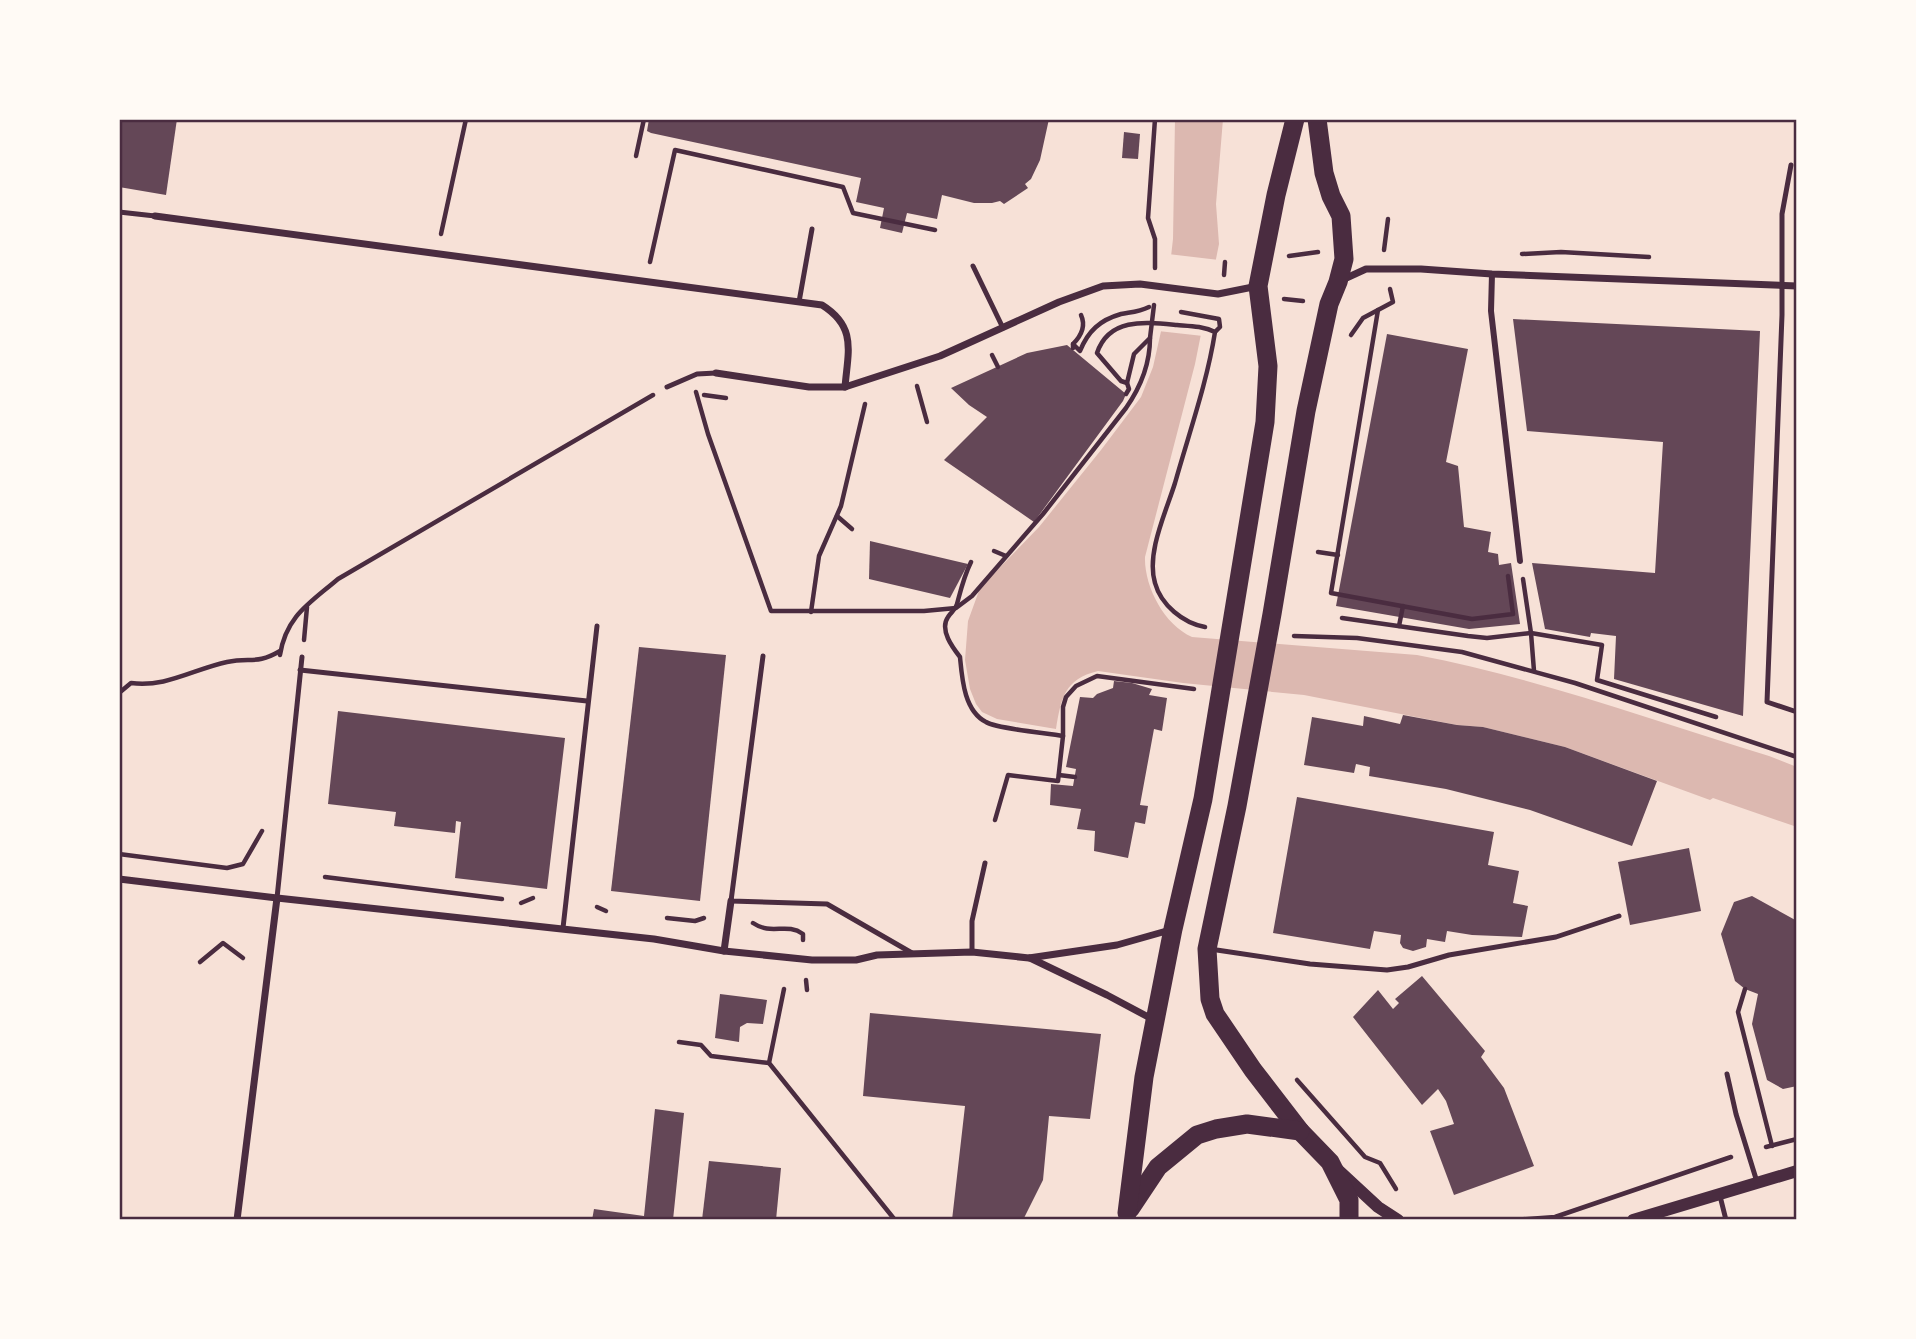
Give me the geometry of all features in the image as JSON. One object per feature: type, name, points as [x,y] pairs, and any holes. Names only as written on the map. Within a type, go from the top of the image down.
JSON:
[{"type":"highway","points":[[1126,1217],[1144,1077],[1173,929],[1203,799],[1265,422],[1268,366],[1258,286],[1276,195],[1295,119]]},
{"type":"highway","points":[[1317,119],[1324,173],[1340,216],[1344,259],[1329,304],[1306,411],[1237,806],[1207,949],[1210,999],[1215,1014],[1253,1070],[1300,1131],[1330,1162],[1349,1200],[1349,1220]]},
{"type":"highway","points":[[1126,1217],[1158,1167],[1196,1135],[1247,1124],[1300,1131]]},
{"type":"street","points":[[155,216],[822,305],[835,313],[843,323],[849,341],[845,387]]},
{"type":"street","points":[[1338,282],[1366,269],[1421,269],[1797,286]]},
{"type":"street","points":[[1492,274],[1491,311],[1520,561]]},
{"type":"street","points":[[716,373],[809,387],[845,387],[940,356],[1103,286],[1140,284],[1218,294],[1258,286]]},
{"type":"street","points":[[119,879],[654,939],[787,958],[856,960],[877,955],[972,952],[1029,958],[1117,945],[1173,929]]},
{"type":"street","points":[[237,1220],[276,898]]},
{"type":"street","points":[[724,951],[731,901]]},
{"type":"street","points":[[1029,958],[1154,1021]]},
{"type":"street","points":[[1330,1162],[1378,1207],[1398,1220]]},
{"type":"street","points":[[1633,1220],[1797,1171]]},
{"type":"lane","points":[[1791,165],[1783,206],[1782,315],[1767,702],[1797,712]]},
{"type":"lane","points":[[119,212],[155,216]]},
{"type":"lane","points":[[799,302],[812,229]]},
{"type":"lane","points":[[972,266],[1003,328]]},
{"type":"lane","points":[[667,387],[697,374],[716,373]]},
{"type":"lane","points":[[563,929],[597,626]]},
{"type":"lane","points":[[763,656],[731,901],[827,904],[912,953]]},
{"type":"lane","points":[[276,898],[302,657]]},
{"type":"lane","points":[[300,670],[587,701]]},
{"type":"lane","points":[[972,952],[972,921],[985,863]]},
{"type":"lane","points":[[1207,949],[1310,964],[1387,971],[1448,955],[1556,937],[1619,916]]},
{"type":"lane","points":[[1727,1074],[1746,1152],[1757,1182]]},
{"type":"lane","points":[[1719,1195],[1726,1220]]},
{"type":"path","points":[[441,234],[466,119]]},
{"type":"path","points":[[636,156],[644,119]]},
{"type":"path","points":[[1155,119],[1147,218],[1155,239]]},
{"type":"path","points":[[650,262],[675,150],[843,187],[853,213],[935,230]]},
{"type":"path","points":[[1384,253],[1388,219]]},
{"type":"path","points":[[1389,286],[1393,302],[1378,310],[1331,593],[1472,619],[1513,614],[1505,546],[1517,545]]},
{"type":"path","points":[[1081,314],[1084,322],[1082,334],[1073,346],[1080,351],[1085,339],[1098,323],[1149,307],[1145,322]]},
{"type":"path","points":[[1127,383],[1121,381],[1097,356],[1098,349],[1109,333],[1124,325],[1145,322],[1214,331],[1220,327],[1219,319],[1175,312]]},
{"type":"path","points":[[1209,628],[1194,625],[1172,609],[1155,584],[1153,571],[1159,527],[1171,496],[1209,365],[1214,331]]},
{"type":"path","points":[[1063,736],[986,722],[975,712],[965,694],[960,657],[949,642],[947,617],[972,596],[1043,514],[1136,393],[1147,362],[1150,338]]},
{"type":"path","points":[[991,354],[998,367]]},
{"type":"path","points":[[1126,394],[1133,354]]},
{"type":"path","points":[[697,374],[696,395],[708,434],[771,611],[956,608]]},
{"type":"path","points":[[917,386],[927,422]]},
{"type":"path","points":[[279,664],[285,629],[338,579],[667,387]]},
{"type":"path","points":[[811,612],[819,556],[837,516],[865,404]]},
{"type":"path","points":[[837,516],[852,529]]},
{"type":"path","points":[[994,551],[1006,556]]},
{"type":"path","points":[[1318,552],[1338,555]]},
{"type":"path","points":[[1520,561],[1534,671]]},
{"type":"path","points":[[956,608],[964,575],[971,562]]},
{"type":"path","points":[[302,657],[307,606]]},
{"type":"path","points":[[1399,626],[1402,606]]},
{"type":"path","points":[[1342,618],[1487,638],[1531,633],[1602,645],[1597,680],[1716,717]]},
{"type":"path","points":[[1285,635],[1357,638],[1462,652],[1534,671],[1797,757]]},
{"type":"path","points":[[119,693],[131,683],[149,686],[228,662],[264,660],[281,651]]},
{"type":"path","points":[[995,820],[1008,775],[1058,780],[1063,707],[1066,697],[1076,686],[1097,676],[1194,689]]},
{"type":"path","points":[[1059,775],[1075,777]]},
{"type":"path","points":[[119,855],[227,868],[243,864],[262,833],[263,820]]},
{"type":"path","points":[[325,877],[524,903],[533,898]]},
{"type":"path","points":[[200,962],[223,943],[243,958]]},
{"type":"path","points":[[769,1063],[785,989]]},
{"type":"path","points":[[1745,989],[1738,1012],[1772,1146]]},
{"type":"path","points":[[679,1042],[701,1045],[711,1056],[769,1063],[895,1220]]},
{"type":"path","points":[[1294,1077],[1365,1157],[1380,1163]]},
{"type":"path","points":[[1514,1220],[1555,1217],[1746,1152],[1797,1139]]},
{"type":"shaded area","points":[[1175,119],[1223,119],[1216,204],[1219,244],[1195,364],[1145,557],[1152,592],[1173,624],[1192,637],[1417,655],[1462,664],[1594,701],[1769,756],[1797,767],[1797,827],[1713,798],[1710,800],[1565,747],[1483,727],[1457,725],[1304,695],[1098,671],[1078,679],[1071,685],[1060,708],[1056,729],[997,719],[982,712],[970,689],[965,660],[968,621],[980,588],[1039,527],[1101,450],[1141,397],[1153,367],[1164,318],[1173,239]]},
{"type":"pier","points":[[1168,254],[1219,260],[1203,336],[1158,331]]},
{"type":"building","points":[[119,119],[177,119],[166,195],[119,187]]},
{"type":"building","points":[[649,119],[1049,119],[1040,160],[1031,179],[1025,184],[1028,188],[1004,204],[1000,201],[974,203],[942,195],[937,219],[907,213],[902,233],[880,228],[884,208],[856,202],[861,178],[651,133],[647,131]]},
{"type":"building","points":[[1124,132],[1140,134],[1138,159],[1122,158]]},
{"type":"building","points":[[1513,319],[1760,331],[1743,716],[1614,679],[1616,636],[1591,633],[1590,637],[1545,629],[1532,563],[1655,573],[1663,442],[1527,431]]},
{"type":"building","points":[[1387,334],[1468,349],[1446,462],[1458,466],[1464,527],[1491,532],[1488,552],[1498,554],[1499,565],[1511,563],[1520,624],[1469,629],[1336,606]]},
{"type":"building","points":[[1067,345],[1126,394],[1034,522],[944,460],[987,417],[951,388],[1027,353]]},
{"type":"building","points":[[870,541],[968,564],[950,598],[869,579]]},
{"type":"building","points":[[639,647],[726,655],[700,901],[611,891]]},
{"type":"building","points":[[1114,681],[1152,689],[1149,695],[1167,698],[1162,731],[1154,729],[1140,805],[1148,806],[1145,824],[1135,822],[1128,858],[1094,851],[1095,831],[1077,829],[1081,809],[1050,805],[1051,784],[1073,786],[1076,769],[1066,767],[1080,697],[1093,698],[1113,688]]},
{"type":"building","points":[[338,711],[565,738],[547,889],[455,878],[461,822],[456,821],[455,833],[394,826],[396,812],[328,804]]},
{"type":"building","points":[[1403,715],[1483,727],[1565,747],[1657,781],[1632,846],[1530,810],[1446,789],[1369,776],[1370,767],[1356,764],[1354,773],[1304,765],[1312,717],[1363,726],[1364,716],[1400,724]]},
{"type":"building","points":[[1297,797],[1494,832],[1488,865],[1519,871],[1513,903],[1528,906],[1522,937],[1447,931],[1445,942],[1427,939],[1426,947],[1413,951],[1403,948],[1400,943],[1401,935],[1374,931],[1370,949],[1273,933]]},
{"type":"building","points":[[1689,848],[1701,911],[1630,925],[1618,862]]},
{"type":"building","points":[[1752,896],[1797,921],[1797,974],[1794,981],[1797,1003],[1797,1086],[1783,1089],[1767,1080],[1752,1024],[1758,994],[1735,981],[1721,934],[1734,902]]},
{"type":"building","points":[[1422,976],[1485,1051],[1481,1057],[1504,1088],[1534,1166],[1454,1195],[1430,1131],[1454,1124],[1446,1101],[1438,1089],[1422,1105],[1353,1017],[1378,990],[1393,1009],[1399,1003],[1395,999]]},
{"type":"building","points":[[720,994],[767,1000],[763,1024],[747,1023],[740,1027],[739,1042],[715,1038]]},
{"type":"building","points":[[870,1013],[1101,1034],[1090,1119],[1049,1116],[1043,1180],[1024,1218],[952,1220],[965,1106],[863,1096]]},
{"type":"building","points":[[655,1109],[684,1113],[673,1220],[592,1220],[594,1209],[644,1216]]},
{"type":"building","points":[[709,1161],[781,1168],[776,1220],[702,1220]]}]
